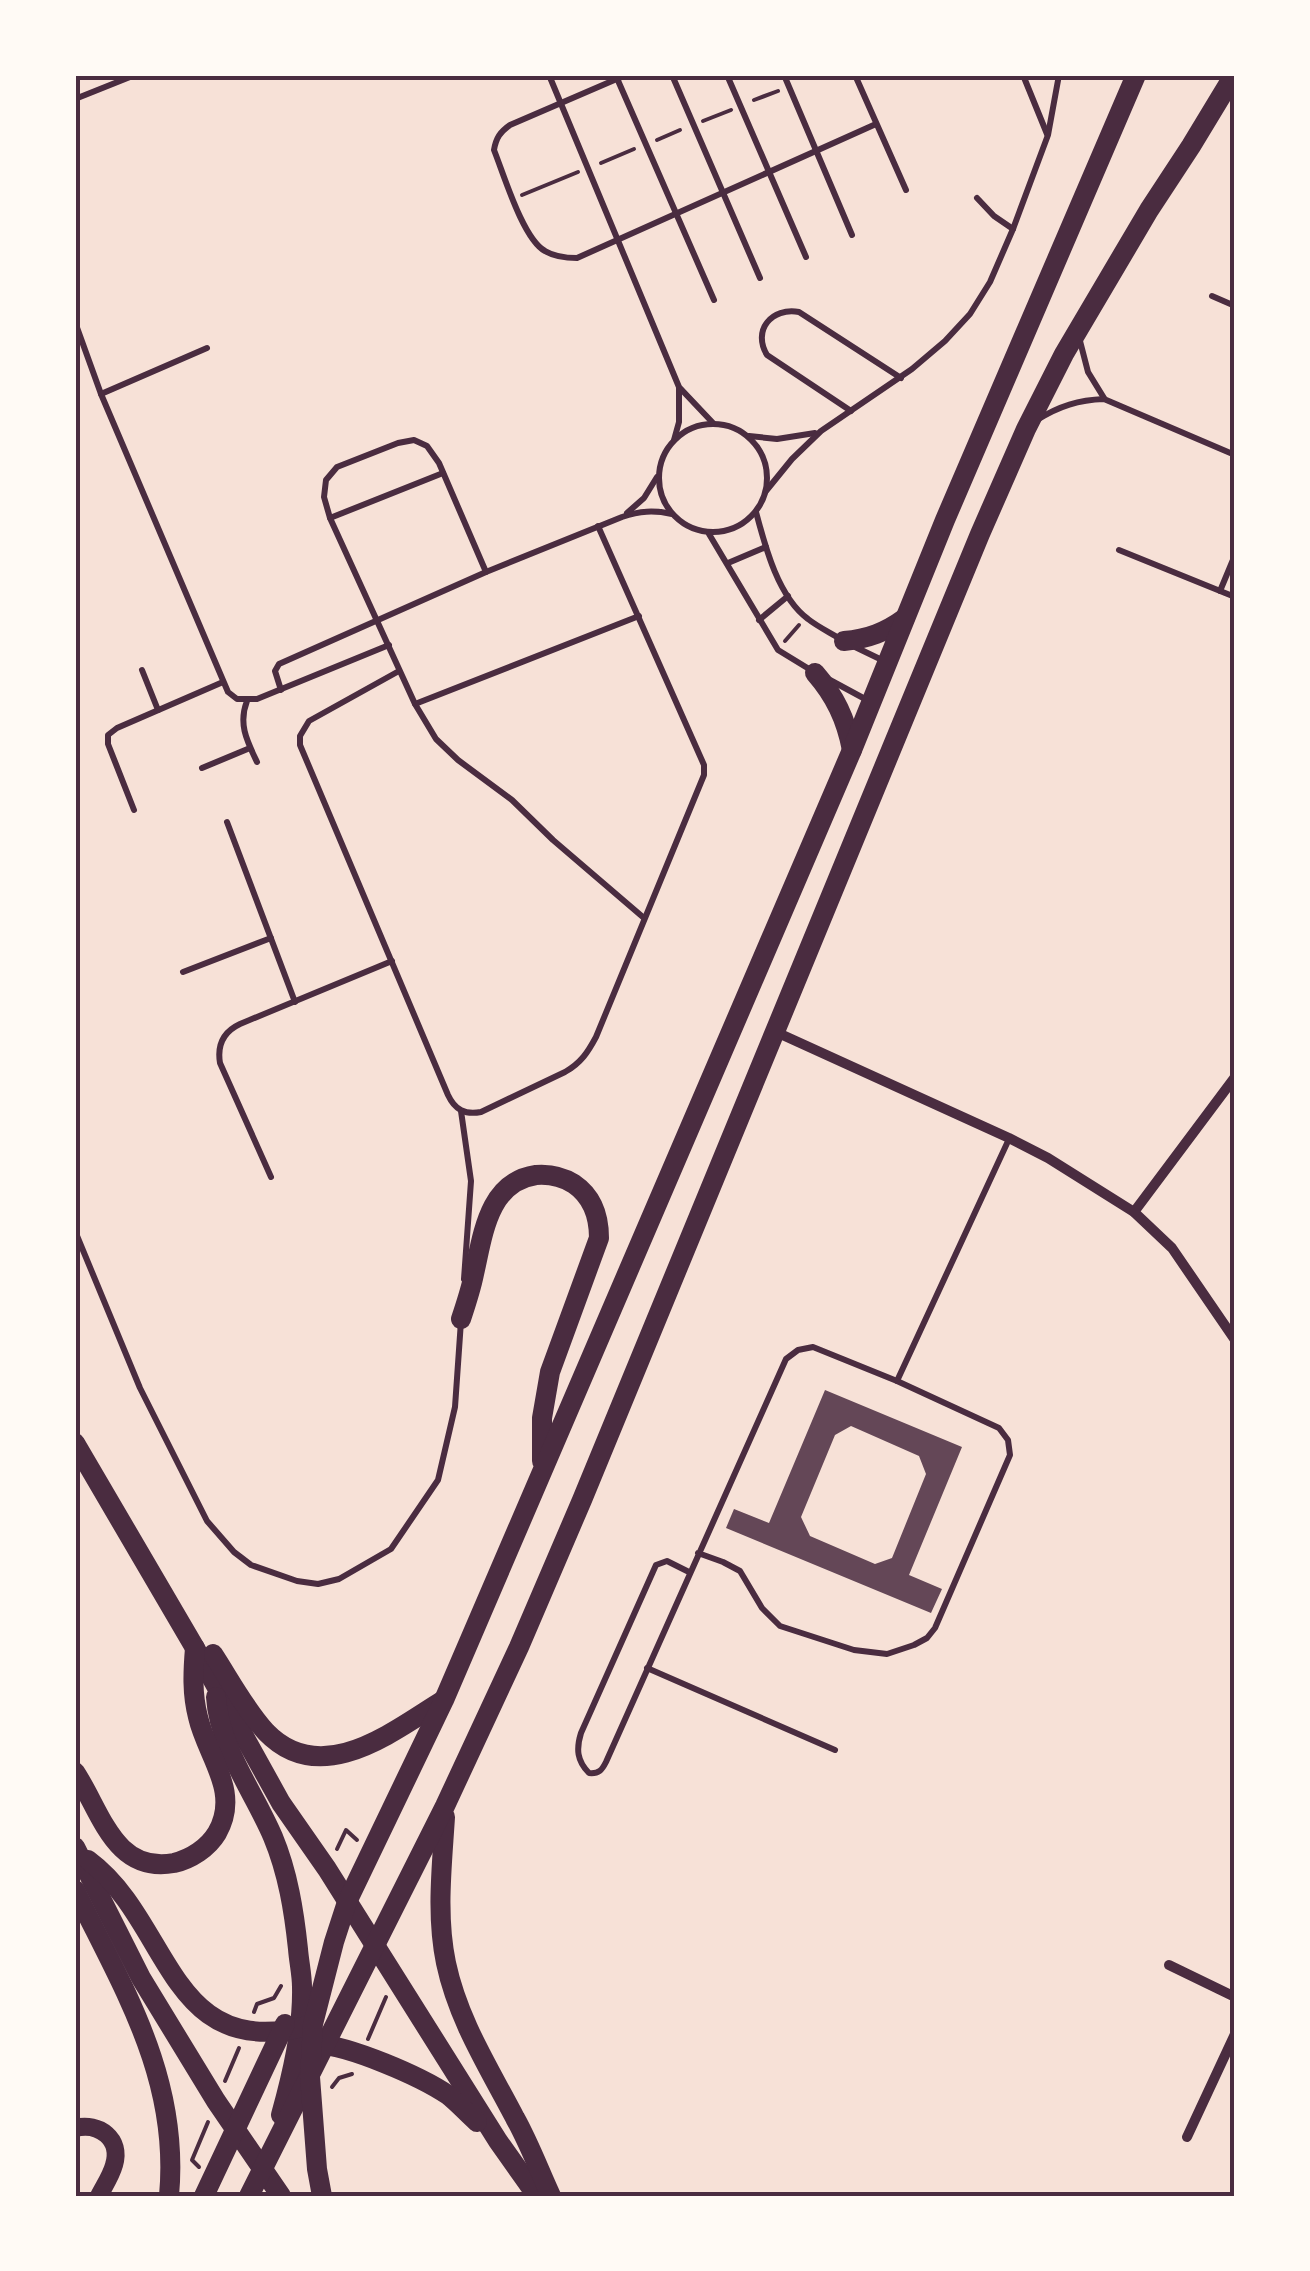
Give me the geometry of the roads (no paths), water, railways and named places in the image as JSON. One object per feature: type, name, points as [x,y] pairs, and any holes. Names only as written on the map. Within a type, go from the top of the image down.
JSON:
[{"type":"main road","points":[[292,1984],[348,1902],[444,1700],[852,750],[944,520],[1136,75]]},
{"type":"main road","points":[[208,2188],[271,2054],[342,2012],[445,1806],[582,1500],[1026,429],[1080,326],[1234,75]]},
{"type":"main road","points":[[844,641],[884,632],[907,616]]},
{"type":"main road","points":[[815,672],[836,700],[852,750]]},
{"type":"main road","points":[[461,1319],[485,1227],[494,1202],[502,1193],[521,1180],[544,1175],[567,1180],[586,1194],[597,1215],[599,1238],[550,1372],[542,1418],[542,1472]]},
{"type":"main road","points":[[75,1443],[281,1802],[537,2196]]},
{"type":"main road","points":[[151,1574],[190,1617],[246,1706],[265,1730],[288,1748],[317,1756],[346,1754],[375,1742],[444,1700]]},
{"type":"main road","points":[[75,1772],[116,1844],[138,1859],[151,1863],[178,1862],[203,1850],[213,1840],[225,1815],[226,1788],[196,1712],[192,1678],[196,1648]]},
{"type":"main road","points":[[215,1684],[221,1724],[274,1838],[295,1920],[292,1984],[310,2077],[322,2196]]},
{"type":"main road","points":[[445,1806],[441,1915],[452,1988],[470,2034],[517,2122],[550,2196]]},
{"type":"main road","points":[[77,1850],[128,1902],[194,2003],[221,2022],[246,2031],[304,2037],[402,2070],[450,2096],[498,2141]]},
{"type":"main road","points":[[77,1850],[141,1978],[216,2101],[281,2196]]},
{"type":"main road","points":[[75,1890],[119,1976],[154,2058],[168,2116],[170,2196]]},
{"type":"main road","points":[[262,2169],[348,1902]]},
{"type":"main road","points":[[250,2196],[310,2077]]},
{"type":"main road","points":[[75,2128],[96,2127],[108,2135],[115,2148],[115,2162],[99,2196]]},
{"type":"street","points":[[776,1032],[1009,1138],[1134,1212],[1172,1248],[1235,1340]]},
{"type":"street","points":[[1134,1212],[1235,1076]]},
{"type":"street","points":[[1169,1965],[1235,1997]]},
{"type":"street","points":[[1187,2137],[1229,2061],[1235,2034]]},
{"type":"lane","points":[[75,99],[134,75]]},
{"type":"lane","points":[[549,75],[679,386],[674,440],[644,498],[622,517]]},
{"type":"lane","points":[[626,75],[510,125],[495,142],[494,150],[526,230],[547,253],[576,258],[876,124]]},
{"type":"lane","points":[[672,75],[760,278]]},
{"type":"lane","points":[[727,75],[806,257]]},
{"type":"lane","points":[[784,75],[852,235]]},
{"type":"lane","points":[[855,75],[906,190]]},
{"type":"lane","points":[[1023,75],[1048,135]]},
{"type":"lane","points":[[658,474],[662,500],[686,526],[709,533],[740,526],[756,512],[766,491],[792,459],[821,431],[901,378],[945,341],[970,314],[990,282],[1013,229],[1048,135],[1059,75]]},
{"type":"lane","points":[[617,77],[714,300]]},
{"type":"lane","points":[[977,198],[1013,229]]},
{"type":"lane","points":[[1212,296],[1235,306]]},
{"type":"lane","points":[[851,411],[767,354],[761,334],[775,315],[782,311],[799,312],[901,378]]},
{"type":"lane","points":[[75,322],[101,394],[223,682],[236,699],[257,699],[388,645]]},
{"type":"lane","points":[[1080,326],[1088,372],[1104,399]]},
{"type":"lane","points":[[101,394],[207,348]]},
{"type":"lane","points":[[679,386],[713,422],[748,436],[763,456],[768,479],[766,491]]},
{"type":"lane","points":[[1026,429],[1062,406],[1104,399],[1235,454]]},
{"type":"lane","points":[[674,440],[688,430],[713,422]]},
{"type":"lane","points":[[748,436],[777,440],[821,431]]},
{"type":"lane","points":[[486,572],[444,473],[427,446],[414,440],[383,449],[337,467],[326,480],[324,497],[330,518],[426,724],[444,748],[512,800],[644,918]]},
{"type":"lane","points":[[330,518],[444,473]]},
{"type":"lane","points":[[280,690],[275,671],[280,664],[376,620],[622,517],[638,512],[672,514]]},
{"type":"lane","points":[[756,512],[770,560],[788,596],[805,618],[888,663]]},
{"type":"lane","points":[[400,671],[316,716],[303,728],[300,745],[448,1095],[460,1111],[471,1114],[577,1066],[596,1037],[704,775],[704,764],[598,526]]},
{"type":"lane","points":[[709,533],[778,650],[872,703]]},
{"type":"lane","points":[[728,563],[766,548]]},
{"type":"lane","points":[[1119,550],[1235,597]]},
{"type":"lane","points":[[1220,590],[1235,555]]},
{"type":"lane","points":[[758,620],[788,596]]},
{"type":"lane","points":[[415,704],[639,616]]},
{"type":"lane","points":[[142,670],[158,710]]},
{"type":"lane","points":[[134,810],[107,739],[112,731],[223,682]]},
{"type":"lane","points":[[247,701],[242,720],[257,762]]},
{"type":"lane","points":[[202,768],[250,748]]},
{"type":"lane","points":[[227,822],[295,1002]]},
{"type":"lane","points":[[183,972],[271,938]]},
{"type":"lane","points":[[271,1177],[220,1063],[224,1036],[234,1027],[392,962]]},
{"type":"lane","points":[[75,1231],[140,1388],[207,1521],[251,1565],[296,1581],[318,1584],[340,1579],[390,1549],[438,1480],[455,1407],[471,1181],[460,1111]]},
{"type":"lane","points":[[898,1381],[1009,1138]]},
{"type":"lane","points":[[690,1572],[667,1561],[656,1566],[581,1733],[578,1751],[589,1773],[602,1770],[690,1572],[698,1553],[786,1360],[798,1350],[812,1348],[898,1381],[998,1428],[1008,1440],[1010,1455],[943,1614],[927,1638],[914,1645],[887,1654],[874,1653],[792,1631],[770,1618],[740,1572],[698,1553]]},
{"type":"lane","points":[[647,1668],[835,1750]]}]
